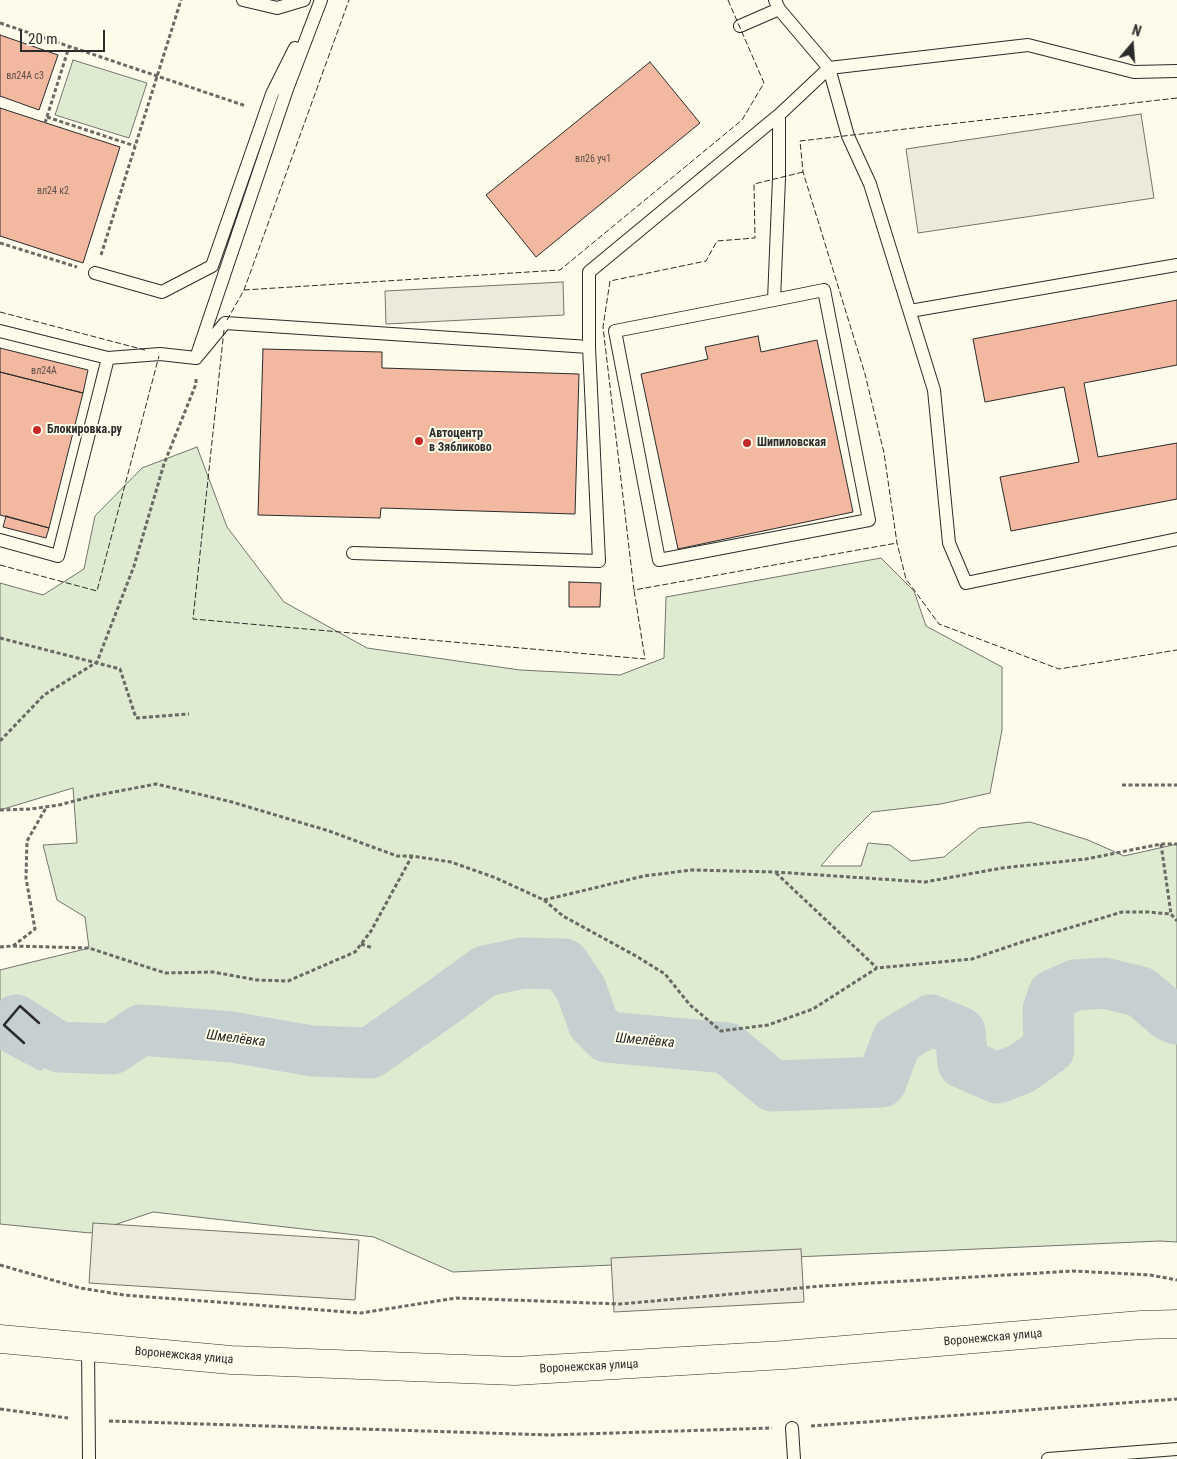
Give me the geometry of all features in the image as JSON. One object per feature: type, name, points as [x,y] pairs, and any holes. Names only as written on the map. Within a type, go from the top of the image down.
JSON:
[{"type":"street","name":"Воронежская улица","points":[[0,1339],[231,1360],[515,1371],[784,1355],[1141,1325],[1177,1324]]},
{"type":"lane","points":[[243,0],[277,8],[304,0]]},
{"type":"lane","points":[[95,273],[162,292],[212,266],[272,94],[320,0]]},
{"type":"lane","points":[[196,358],[287,88],[320,0]]},
{"type":"lane","points":[[740,26],[777,4],[829,68],[848,136],[870,184],[934,390],[949,543],[966,583],[1177,539]]},
{"type":"lane","points":[[353,553],[599,561],[589,347],[589,272],[779,115],[829,68],[1028,45],[1134,72],[1177,71]]},
{"type":"lane","points":[[774,300],[779,178],[779,115]]},
{"type":"lane","points":[[910,311],[1177,265]]},
{"type":"lane","points":[[824,290],[869,520],[660,560],[615,331],[774,300],[824,290]]},
{"type":"lane","points":[[196,358],[225,323],[589,347]]},
{"type":"lane","points":[[0,331],[108,358],[160,354],[196,358]]},
{"type":"lane","points":[[0,540],[58,556],[108,358]]},
{"type":"lane","points":[[88,1347],[89,1459]]},
{"type":"lane","points":[[792,1428],[794,1459]]},
{"type":"lane","points":[[1048,1459],[1177,1449]]},
{"type":"path","points":[[0,242],[95,273],[181,0]]},
{"type":"path","points":[[0,23],[266,112]]},
{"type":"path","points":[[45,123],[69,46]]},
{"type":"path","points":[[47,117],[135,146]]},
{"type":"path","points":[[0,741],[44,695],[97,662],[134,566],[164,464],[196,384],[196,358]]},
{"type":"path","points":[[0,638],[120,669],[136,718],[189,714]]},
{"type":"path","points":[[0,810],[31,809],[156,784],[232,802],[329,831],[397,856],[412,856],[451,862],[496,878],[544,900],[562,916],[665,974],[690,1005],[721,1031],[768,1025],[813,1009],[877,968],[972,959],[1122,912],[1172,914]]},
{"type":"path","points":[[1122,785],[1177,785]]},
{"type":"path","points":[[12,946],[36,929],[26,878],[27,841],[47,806]]},
{"type":"path","points":[[544,900],[644,876],[692,870],[775,872],[925,882],[1002,868],[1086,858],[1161,844],[1177,844]]},
{"type":"path","points":[[1161,844],[1172,914],[1177,922]]},
{"type":"path","points":[[0,947],[88,948],[166,973],[212,972],[257,980],[288,981],[355,952],[371,931],[412,856]]},
{"type":"path","points":[[775,872],[877,968]]},
{"type":"path","points":[[361,944],[373,948]]},
{"type":"path","points":[[0,1265],[80,1288],[124,1295],[361,1313],[456,1298],[620,1304],[822,1286],[1073,1271],[1150,1275],[1177,1280]]},
{"type":"path","points":[[0,1409],[88,1421],[550,1435],[792,1428],[1177,1399]]},
{"type":"green space","points":[[73,60],[147,83],[129,138],[55,115]]},
{"type":"green space","points":[[197,447],[227,527],[284,602],[367,648],[520,670],[620,675],[664,658],[666,597],[881,558],[914,591],[926,626],[1002,667],[1002,730],[990,793],[941,804],[872,812],[821,866],[861,866],[868,843],[890,845],[911,861],[944,857],[979,828],[1030,822],[1088,840],[1124,856],[1177,844],[1177,1242],[1160,1241],[453,1272],[374,1237],[153,1212],[90,1233],[0,1224],[0,970],[89,948],[85,917],[57,900],[43,845],[77,843],[73,788],[0,810],[0,583],[43,595],[84,569],[95,516],[142,468]]},
{"type":"shaded area","points":[[1141,114],[1154,198],[918,233],[906,149]]},
{"type":"shaded area","points":[[563,282],[564,315],[386,324],[385,291]]},
{"type":"shaded area","points":[[93,1223],[359,1240],[355,1300],[89,1283]]},
{"type":"shaded area","points":[[801,1249],[804,1302],[614,1312],[611,1258]]},
{"type":"building","points":[[0,35],[58,55],[39,110],[0,96]]},
{"type":"building","points":[[650,62],[700,123],[536,257],[486,195]]},
{"type":"building","points":[[0,108],[120,147],[83,263],[0,236]]},
{"type":"building","points":[[1177,300],[1177,365],[1084,383],[1098,457],[1177,443],[1177,499],[1011,531],[1000,477],[1079,462],[1064,387],[985,402],[973,339]]},
{"type":"building","name":"Шипиловская","points":[[758,336],[761,352],[817,340],[853,512],[678,549],[641,374],[708,359],[705,347]]},
{"type":"building","points":[[0,348],[88,370],[83,393],[0,372]]},
{"type":"building","name":"Автоцентр в Зябликово","points":[[263,349],[382,352],[382,368],[579,374],[575,514],[381,508],[380,518],[258,515]]},
{"type":"building","name":"Блокировка.ру","points":[[0,372],[83,393],[49,528],[0,515]]},
{"type":"building","points":[[6,516],[49,528],[46,538],[3,527]]},
{"type":"building","points":[[569,582],[601,583],[600,607],[569,607]]},
{"type":"waterway","name":"Шмелёвка","points":[[16,1020],[59,1047],[112,1049],[141,1030],[232,1037],[312,1051],[370,1053],[485,971],[523,963],[564,964],[581,989],[593,1023],[607,1037],[727,1048],[773,1086],[881,1082],[897,1040],[931,1020],[960,1032],[963,1063],[997,1078],[1021,1069],[1049,1049],[1048,1010],[1053,995],[1075,985],[1104,983],[1141,992],[1169,1016],[1177,1019]]},
{"type":"waterway","points":[[0,1045],[40,1066],[59,1047]]},
{"type":"fence","points":[[227,320],[244,290],[349,0]]},
{"type":"fence","points":[[244,290],[560,270],[742,120],[764,83],[728,0]]},
{"type":"fence","points":[[1177,98],[800,141],[803,172],[865,374],[884,453],[897,543],[906,579],[939,624],[1059,669],[1177,650]]},
{"type":"fence","points":[[803,172],[754,184],[755,238],[717,241],[706,261],[610,281],[603,327],[634,590],[897,543]]},
{"type":"fence","points":[[0,312],[145,350]]},
{"type":"fence","points":[[224,330],[193,619],[645,659],[634,590]]},
{"type":"fence","points":[[0,565],[97,591],[159,356]]},
{"type":"wall","points":[[24,1043],[4,1025],[20,1006],[39,1023]]},
{"type":"place","name":"Блокировка.ру","points":[[37,430]]},
{"type":"place","name":"Автоцентр в Зябликово","points":[[419,441]]},
{"type":"place","name":"Шипиловская","points":[[747,443]]}]
